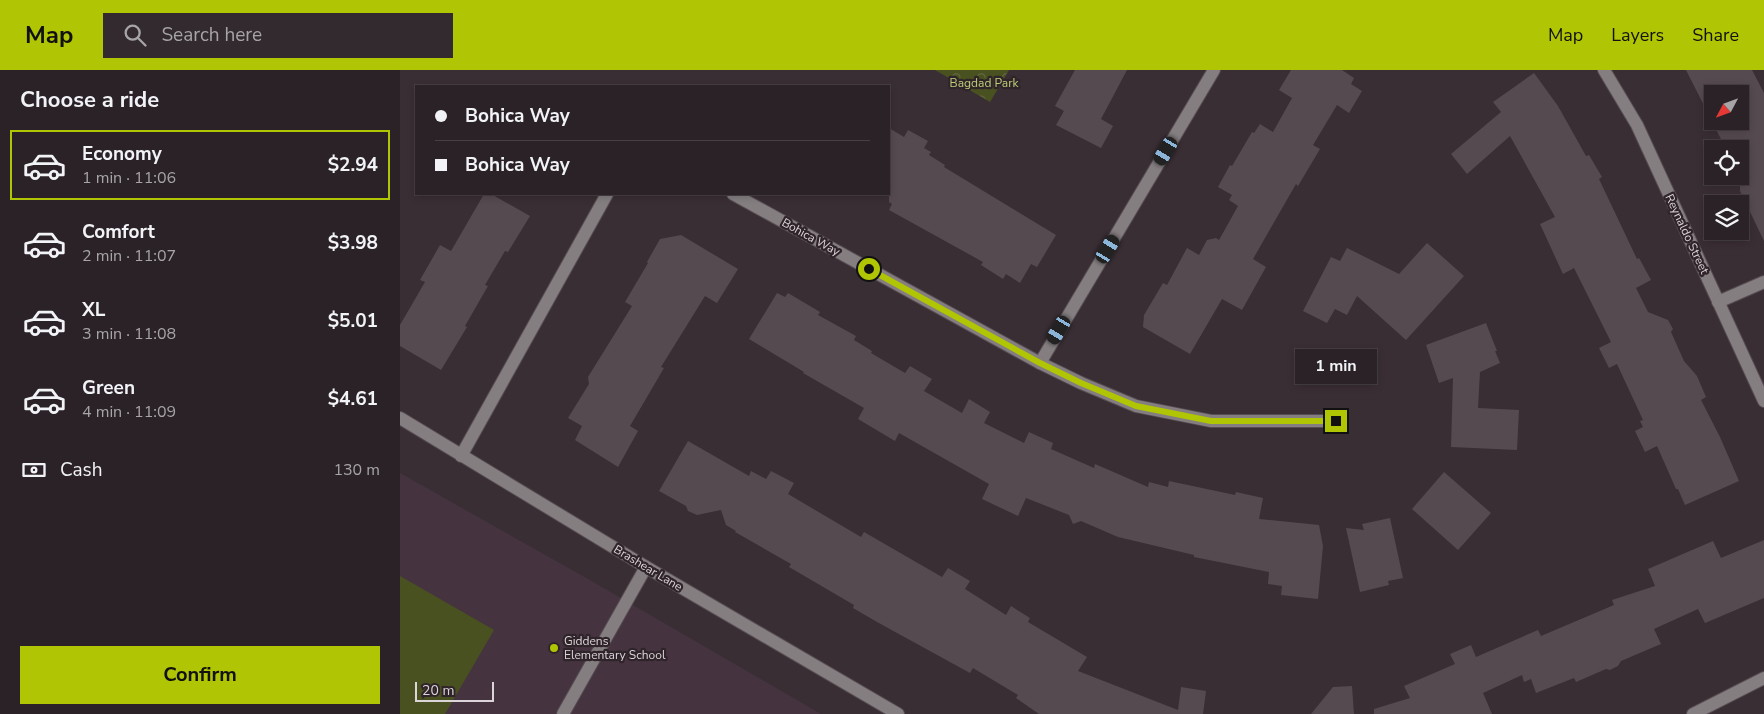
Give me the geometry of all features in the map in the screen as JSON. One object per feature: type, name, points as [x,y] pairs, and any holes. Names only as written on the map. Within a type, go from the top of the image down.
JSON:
[{"type":"street","points":[[1040,363],[1214,70]]},
{"type":"street","name":"Reynaldo Street","points":[[1604,70],[1637,126],[1764,401]]},
{"type":"street","points":[[461,456],[606,195]]},
{"type":"street","name":"Bohica Way","points":[[735,195],[1040,363],[1136,406],[1211,421],[1336,421]]},
{"type":"street","points":[[1718,302],[1764,282]]},
{"type":"street","name":"Brashear Lane","points":[[400,418],[646,567],[898,714]]},
{"type":"street","points":[[563,714],[646,567]]},
{"type":"street","points":[[1694,714],[1764,678]]},
{"type":"shaded area","name":"Giddens Elementary School","points":[[400,473],[595,583],[821,714],[400,714]]},
{"type":"green space","name":"Bagdad Park","points":[[935,70],[1009,70],[990,102]]},
{"type":"green space","points":[[400,576],[494,630],[445,714],[400,714]]},
{"type":"building","points":[[1075,70],[1127,70],[1101,119],[1113,126],[1101,148],[1056,125],[1064,111],[1055,106]]},
{"type":"building","points":[[1291,70],[1342,70],[1354,78],[1351,84],[1362,91],[1349,113],[1337,105],[1313,145],[1320,149],[1298,186],[1296,184],[1253,259],[1266,267],[1242,310],[1222,299],[1190,354],[1143,327],[1144,315],[1163,283],[1167,285],[1187,248],[1199,255],[1207,240],[1216,238],[1219,240],[1238,206],[1229,200],[1232,195],[1218,187],[1252,132],[1254,133],[1260,124],[1273,132],[1292,98],[1279,90]]},
{"type":"building","points":[[1686,70],[1752,70],[1764,93],[1764,241],[1749,210],[1749,195],[1742,195],[1740,185],[1749,185],[1749,140],[1721,140],[1716,130],[1749,130],[1749,85],[1704,85],[1704,106]]},
{"type":"building","points":[[1534,73],[1558,106],[1586,156],[1589,155],[1602,177],[1599,179],[1637,259],[1639,258],[1651,280],[1636,288],[1648,312],[1668,320],[1673,329],[1671,332],[1684,361],[1697,376],[1706,397],[1701,400],[1739,481],[1685,505],[1657,446],[1645,452],[1635,431],[1643,427],[1640,421],[1643,420],[1617,364],[1609,368],[1599,348],[1611,342],[1574,268],[1563,274],[1540,224],[1555,217],[1510,136],[1467,174],[1451,154],[1501,112],[1493,102]]},
{"type":"building","points":[[890,129],[904,137],[908,130],[928,141],[924,148],[931,152],[929,155],[945,165],[944,167],[1056,235],[1037,267],[1031,264],[1020,283],[1006,274],[1003,279],[981,265],[983,262],[889,210],[892,204],[889,202]]},
{"type":"building","points":[[483,195],[493,195],[530,216],[508,252],[505,251],[485,285],[488,286],[465,326],[467,327],[441,370],[400,346],[400,325],[425,282],[420,280],[440,245],[451,251]]},
{"type":"building","points":[[681,235],[738,269],[717,303],[705,296],[661,367],[664,368],[630,426],[638,431],[618,467],[575,440],[582,426],[568,418],[589,384],[588,377],[632,306],[625,302],[660,239]]},
{"type":"building","points":[[1427,243],[1464,276],[1406,340],[1357,296],[1347,315],[1335,309],[1327,323],[1303,311],[1331,257],[1340,261],[1347,248],[1399,274]]},
{"type":"building","points":[[777,293],[785,297],[788,293],[820,312],[818,315],[856,336],[854,340],[872,351],[871,353],[905,373],[910,366],[932,379],[924,391],[962,413],[969,399],[990,412],[984,423],[1024,443],[1029,432],[1053,443],[1051,449],[1094,468],[1095,464],[1148,487],[1149,482],[1168,487],[1169,481],[1235,495],[1236,492],[1263,498],[1259,519],[1319,525],[1323,546],[1318,599],[1281,595],[1282,586],[1268,584],[1269,572],[1194,557],[1194,555],[1118,537],[1081,521],[1073,524],[1069,515],[1026,498],[1018,516],[982,499],[989,484],[899,433],[895,441],[858,419],[864,408],[749,339]]},
{"type":"building","points":[[1486,323],[1500,363],[1480,372],[1478,408],[1519,410],[1517,450],[1451,447],[1453,378],[1439,383],[1426,345]]},
{"type":"building","points":[[688,441],[749,476],[751,471],[766,479],[771,471],[794,483],[788,494],[861,537],[864,532],[942,577],[948,568],[970,581],[965,589],[1006,615],[1011,606],[1030,618],[1028,622],[1087,657],[1078,671],[1178,710],[1181,687],[1206,691],[1203,714],[1039,714],[1016,698],[1018,695],[973,668],[970,673],[877,622],[853,608],[854,605],[789,567],[791,564],[726,525],[721,510],[697,515],[688,511],[686,506],[659,491]]},
{"type":"building","points":[[1444,472],[1491,513],[1458,550],[1412,509]]},
{"type":"building","points":[[1390,518],[1403,578],[1388,581],[1389,585],[1360,592],[1346,528],[1364,530],[1362,524]]},
{"type":"building","points":[[1764,540],[1764,598],[1705,623],[1698,609],[1654,629],[1661,644],[1621,661],[1618,666],[1610,670],[1606,669],[1576,682],[1574,678],[1536,693],[1531,679],[1524,682],[1522,675],[1483,693],[1492,714],[1374,714],[1374,709],[1410,698],[1404,686],[1455,664],[1450,654],[1471,645],[1476,657],[1538,630],[1541,636],[1614,605],[1612,600],[1655,586],[1648,569],[1713,541],[1721,558]]},
{"type":"building","points":[[1352,686],[1354,714],[1311,714],[1333,687]]},
{"type":"place","name":"Giddens Elementary School","points":[[554,648]]},
{"type":"route","points":[[869,269],[1040,363],[1136,406],[1211,421],[1336,421]]}]
